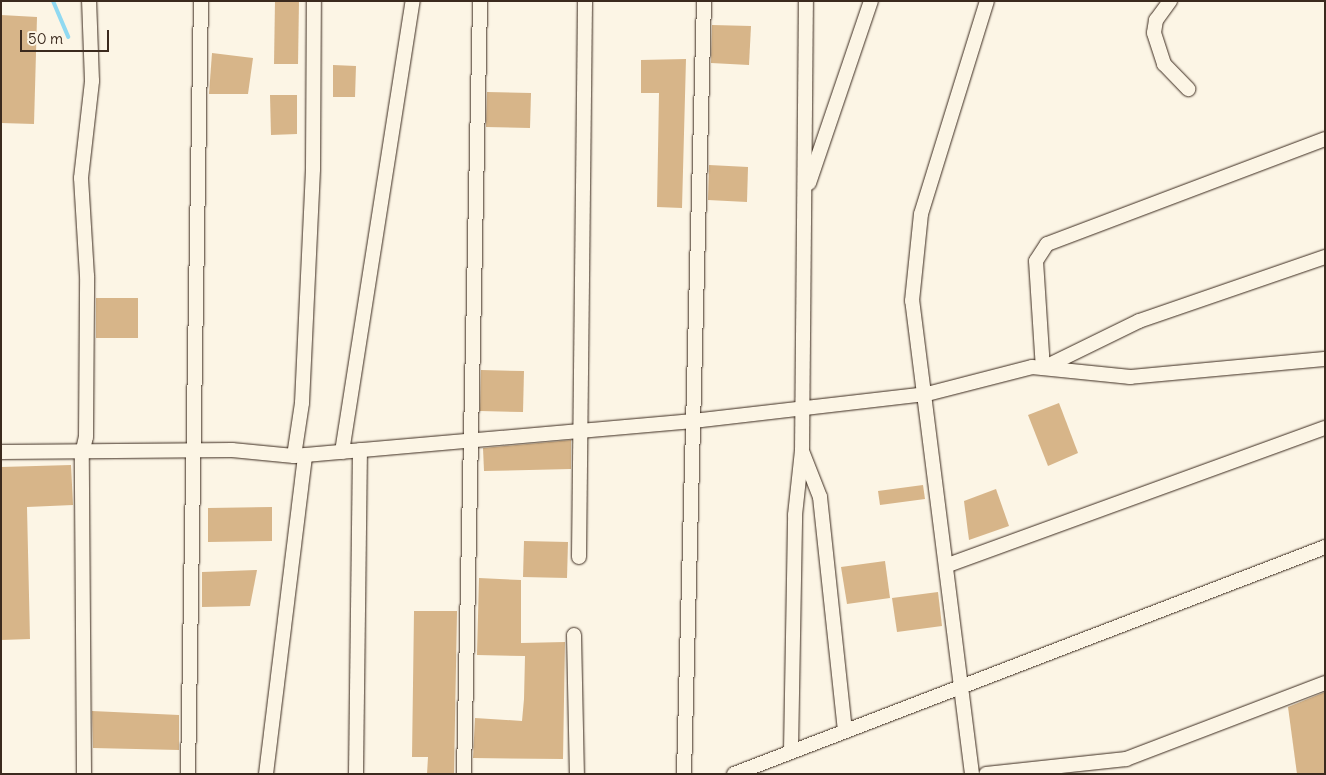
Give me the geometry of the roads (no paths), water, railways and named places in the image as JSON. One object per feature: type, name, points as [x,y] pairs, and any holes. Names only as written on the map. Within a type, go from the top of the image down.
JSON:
[{"type":"street","points":[[84,774],[82,454],[86,437],[86,276],[81,178],[92,81],[89,1]]},
{"type":"street","points":[[188,774],[201,1]]},
{"type":"street","points":[[266,774],[299,456],[313,169],[314,1]]},
{"type":"street","points":[[342,452],[413,1]]},
{"type":"street","points":[[464,774],[480,1]]},
{"type":"street","points":[[579,557],[582,431],[585,1]]},
{"type":"street","points":[[684,774],[704,1]]},
{"type":"street","points":[[791,751],[795,515],[802,451],[801,409],[806,193],[806,1]]},
{"type":"street","points":[[806,193],[871,1]]},
{"type":"street","points":[[972,774],[963,684],[927,394],[912,301],[921,214],[987,1]]},
{"type":"street","points":[[1170,1],[1156,20],[1154,33],[1164,64],[1188,88]]},
{"type":"street","points":[[1043,368],[1036,261],[1047,244],[1325,139]]},
{"type":"street","points":[[1,452],[82,454],[193,451],[299,456],[693,421],[927,394],[1043,368],[1139,321],[1325,256]]},
{"type":"street","points":[[1043,368],[1130,377],[1325,359]]},
{"type":"street","points":[[948,565],[1325,428]]},
{"type":"street","points":[[356,774],[360,450]]},
{"type":"street","points":[[802,451],[820,497],[846,730]]},
{"type":"street","points":[[734,774],[963,684],[1325,547]]},
{"type":"street","points":[[574,635],[577,774]]},
{"type":"street","points":[[986,774],[1126,759],[1220,727],[1325,683]]},
{"type":"waterway","points":[[53,1],[68,37]]}]
